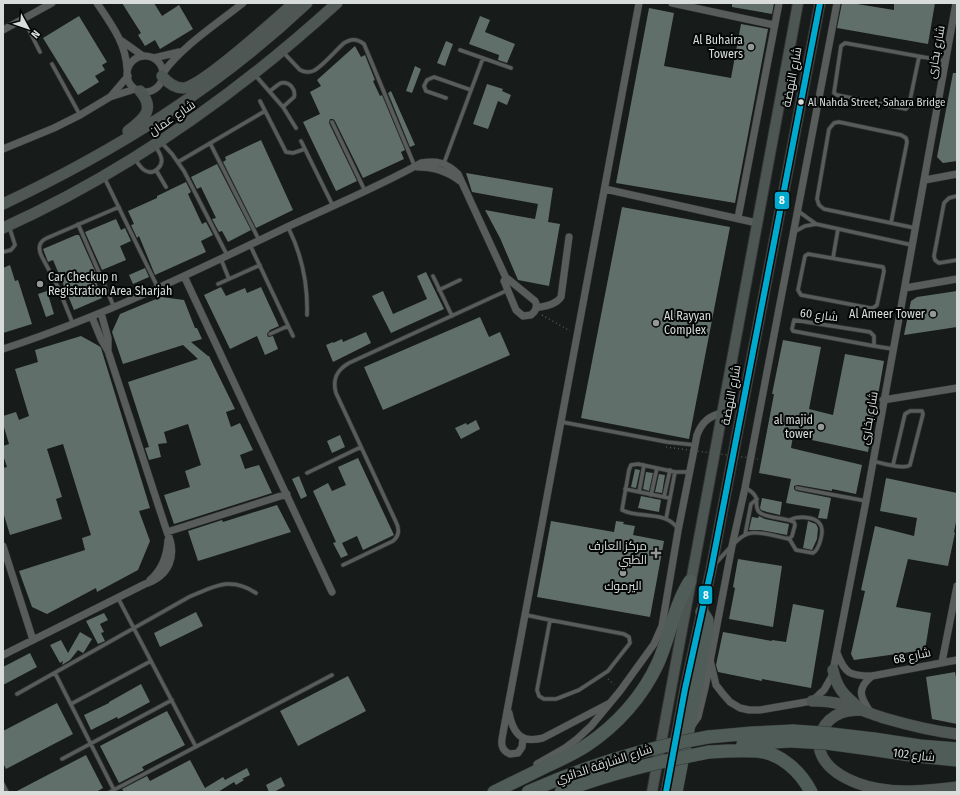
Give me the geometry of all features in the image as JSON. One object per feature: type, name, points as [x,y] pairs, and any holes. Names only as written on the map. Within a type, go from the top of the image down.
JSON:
[{"type":"highway","points":[[494,792],[586,745],[603,733],[633,703],[658,664],[677,608],[690,581]]},
{"type":"highway","points":[[676,792],[708,625],[702,612]]},
{"type":"highway","name":"شارع الشارقة الدائري","points":[[528,792],[575,772],[607,761],[666,745],[708,737],[752,733],[791,736],[832,744],[872,744]]},
{"type":"highway","name":"شارع الشارقة الدائري","points":[[561,792],[593,780],[630,769],[709,752],[736,744],[791,736]]},
{"type":"highway","name":"شارع 102","points":[[872,744],[957,749]]},
{"type":"highway","name":"شارع 102","points":[[872,744],[917,756],[957,760]]},
{"type":"highway","points":[[709,752],[757,751],[768,754],[784,762],[798,773],[805,780],[811,792]]},
{"type":"main road","points":[[163,75],[172,85],[184,88],[191,86],[247,44],[294,3]]},
{"type":"main road","name":"شارع عمان","points":[[3,204],[52,180],[120,143],[190,99],[273,33],[307,3]]},
{"type":"main road","name":"شارع عمان","points":[[6,226],[56,203],[104,177],[158,143],[254,74],[337,3]]},
{"type":"main road","name":"شارع النهضة","points":[[652,792],[798,3]]},
{"type":"main road","name":"شارع النهضة","points":[[666,792],[685,689],[711,570],[820,3]]},
{"type":"main road","points":[[120,143],[122,137],[142,119],[147,112],[147,102],[138,90]]},
{"type":"main road","points":[[833,670],[841,692],[866,712]]},
{"type":"main road","points":[[812,701],[840,703],[924,729],[957,734]]},
{"type":"main road","points":[[866,712],[850,710],[842,712],[831,719],[822,729],[819,736],[820,751],[827,764],[835,772],[846,778],[869,786],[892,790],[929,791],[957,787]]},
{"type":"street","points":[[3,29],[24,20],[52,3]]},
{"type":"street","points":[[97,3],[121,40],[126,58],[129,81],[138,90],[145,92],[155,88],[159,84],[171,62],[181,52],[243,3]]},
{"type":"street","points":[[523,738],[522,747],[518,753],[510,754],[502,747],[502,740],[639,3]]},
{"type":"street","points":[[672,3],[774,25]]},
{"type":"street","points":[[738,218],[779,3]]},
{"type":"street","points":[[688,730],[695,724],[698,717],[710,660],[745,488],[837,3]]},
{"type":"street","name":"شارع بخارى","points":[[812,701],[826,686],[832,676],[837,653],[925,180],[956,3]]},
{"type":"street","points":[[121,40],[143,56],[154,58],[181,52]]},
{"type":"street","points":[[110,97],[128,74],[130,64],[134,60],[143,56]]},
{"type":"street","points":[[154,58],[161,67],[163,75]]},
{"type":"street","points":[[3,149],[36,136],[80,115],[110,97],[138,90]]},
{"type":"street","points":[[3,349],[92,317],[224,258],[415,167],[436,161],[444,163],[455,171],[462,182],[506,278],[508,278],[533,299],[536,307]]},
{"type":"street","points":[[415,167],[435,169],[445,172],[462,182]]},
{"type":"street","points":[[925,180],[957,174]]},
{"type":"street","points":[[605,189],[757,223]]},
{"type":"street","points":[[506,278],[504,281],[516,310],[520,315],[529,316],[536,307],[556,302],[561,297],[570,237]]},
{"type":"street","points":[[184,276],[332,592]]},
{"type":"street","points":[[905,288],[957,280]]},
{"type":"street","points":[[101,313],[108,338],[108,352]]},
{"type":"street","points":[[3,655],[145,584],[157,572],[165,558],[168,541],[167,532],[108,352],[92,317]]},
{"type":"street","points":[[883,400],[957,388]]},
{"type":"street","points":[[518,780],[528,770],[558,753],[577,739],[591,726],[620,691],[649,652],[662,626],[678,531],[697,435],[703,423],[713,415],[722,413]]},
{"type":"street","points":[[167,532],[287,494]]},
{"type":"street","points":[[3,546],[33,640]]},
{"type":"street","points":[[942,662],[957,586]]},
{"type":"street","name":"شارع 68","points":[[837,653],[843,667],[848,672],[855,675],[872,676],[957,660]]},
{"type":"street","points":[[710,660],[716,684],[730,702],[740,708],[755,711],[812,701]]},
{"type":"street","points":[[866,712],[861,691],[866,681],[872,676]]},
{"type":"street","points":[[508,709],[514,728],[523,738],[529,740],[543,738],[610,702]]},
{"type":"lane","points":[[24,20],[40,52]]},
{"type":"lane","points":[[282,51],[300,70],[304,72],[311,72],[317,69],[349,40],[359,40],[364,44],[415,167]]},
{"type":"lane","points":[[919,57],[909,105],[906,109],[834,93],[842,46],[845,43],[945,61]]},
{"type":"lane","points":[[460,50],[511,68]]},
{"type":"lane","points":[[444,163],[483,58]]},
{"type":"lane","points":[[52,64],[80,115]]},
{"type":"lane","points":[[254,74],[283,107],[296,128]]},
{"type":"lane","points":[[446,98],[426,91],[424,86],[427,80],[434,77],[471,90]]},
{"type":"lane","points":[[270,91],[282,83],[287,83],[293,88],[295,92],[294,98],[283,107]]},
{"type":"lane","points":[[260,101],[286,152],[293,153],[305,149]]},
{"type":"lane","points":[[178,162],[265,111]]},
{"type":"lane","points":[[332,122],[365,191]]},
{"type":"lane","points":[[891,223],[907,142],[906,138],[901,135],[839,122],[834,123],[829,129],[817,199],[819,205],[824,209],[891,223],[916,228]]},
{"type":"lane","points":[[301,141],[333,206]]},
{"type":"lane","points":[[158,143],[178,162],[224,258],[229,279]]},
{"type":"lane","points":[[135,158],[144,170],[150,172],[156,170],[161,166],[162,159],[158,143]]},
{"type":"lane","points":[[210,143],[260,241]]},
{"type":"lane","points":[[156,170],[166,187]]},
{"type":"lane","points":[[104,177],[158,288]]},
{"type":"lane","points":[[957,196],[949,198],[944,203],[934,256],[939,263],[957,260]]},
{"type":"lane","points":[[73,324],[58,287],[42,257],[39,245],[44,240],[119,207]]},
{"type":"lane","points":[[797,211],[816,224],[913,245]]},
{"type":"lane","points":[[78,224],[114,307]]},
{"type":"lane","points":[[793,233],[800,228],[816,224]]},
{"type":"lane","points":[[3,252],[11,250],[15,245],[6,226]]},
{"type":"lane","points":[[288,227],[299,251],[304,270],[307,289],[307,315]]},
{"type":"lane","points":[[833,258],[838,229]]},
{"type":"lane","points":[[250,245],[293,336]]},
{"type":"lane","points":[[806,254],[833,258],[883,267],[884,271],[881,287],[875,307],[870,308],[802,296],[799,294],[798,290],[806,254]]},
{"type":"lane","points":[[218,284],[260,265]]},
{"type":"lane","points":[[432,276],[452,316]]},
{"type":"lane","points":[[439,290],[460,280]]},
{"type":"lane","points":[[343,565],[393,542],[399,531],[398,525],[334,389],[338,371],[349,363],[508,290]]},
{"type":"lane","name":"شارع 60","points":[[874,346],[874,336],[870,332],[797,320],[794,320],[793,323],[793,331],[874,346],[893,349]]},
{"type":"lane","points":[[270,334],[288,326]]},
{"type":"lane","points":[[873,461],[893,465],[906,467],[910,465],[923,414],[922,411],[910,411],[905,414],[893,465]]},
{"type":"lane","points":[[562,422],[667,442],[695,445]]},
{"type":"lane","points":[[307,473],[361,446]]},
{"type":"lane","points":[[678,531],[674,524],[666,519],[624,511],[622,508],[625,489],[629,470],[631,465],[634,464],[675,472],[690,472]]},
{"type":"lane","points":[[639,492],[644,465]]},
{"type":"lane","points":[[652,495],[657,468]]},
{"type":"lane","points":[[664,498],[670,470]]},
{"type":"lane","points":[[666,519],[675,472]]},
{"type":"lane","points":[[745,488],[754,494],[757,499],[758,509],[762,514],[794,522],[795,525],[792,536],[787,538]]},
{"type":"lane","points":[[797,488],[866,501]]},
{"type":"lane","points":[[625,489],[669,498]]},
{"type":"lane","points":[[745,535],[751,506],[757,499]]},
{"type":"lane","points":[[711,570],[732,546],[745,535],[756,533],[787,538],[796,550],[813,553],[818,549],[822,528],[820,523],[801,517],[790,520]]},
{"type":"lane","points":[[17,694],[190,597],[224,584],[241,585],[256,593]]},
{"type":"lane","points":[[118,598],[196,747]]},
{"type":"lane","points":[[526,615],[627,635],[630,640],[628,645],[604,674],[579,690],[556,699],[544,699],[539,696],[537,687],[550,620]]},
{"type":"lane","points":[[71,704],[151,661]]},
{"type":"lane","points":[[55,673],[114,790]]},
{"type":"lane","points":[[110,792],[332,674]]},
{"type":"lane","points":[[62,759],[172,700]]},
{"type":"lane","points":[[3,784],[7,792]]},
{"type":"path","points":[[536,307],[560,326],[577,334]]},
{"type":"path","points":[[666,447],[758,459]]},
{"type":"path","points":[[604,674],[620,691]]},
{"type":"building","points":[[122,3],[154,3],[162,16],[179,5],[193,29],[160,49],[155,40],[145,46],[138,35],[141,33]]},
{"type":"building","points":[[732,3],[774,3],[772,14],[732,7]]},
{"type":"building","points":[[842,3],[851,3],[894,10],[894,3],[935,3],[928,44],[837,28]]},
{"type":"building","points":[[649,8],[674,13],[664,66],[731,78],[741,24],[768,29],[735,203],[616,183]]},
{"type":"building","points":[[79,16],[107,62],[102,65],[105,70],[95,76],[99,82],[78,95],[43,38]]},
{"type":"building","points":[[480,16],[490,20],[485,32],[515,44],[507,63],[498,60],[499,55],[469,44]]},
{"type":"building","points":[[446,41],[453,44],[445,66],[437,63]]},
{"type":"building","points":[[355,46],[361,57],[365,55],[375,80],[373,81],[380,96],[382,95],[405,150],[401,152],[404,159],[363,178],[335,121],[330,119],[329,123],[357,181],[336,191],[303,122],[320,114],[310,92],[321,86],[317,80]]},
{"type":"building","points":[[415,66],[421,69],[412,93],[406,91]]},
{"type":"building","points":[[953,73],[957,73],[957,161],[943,163],[937,157]]},
{"type":"building","points":[[487,84],[503,89],[502,91],[511,95],[507,105],[498,101],[488,129],[473,124]]},
{"type":"building","points":[[391,91],[415,145],[410,147],[388,93]]},
{"type":"building","points":[[261,140],[293,210],[256,228],[223,162],[226,160],[225,157]]},
{"type":"building","points":[[217,164],[251,230],[228,242],[222,231],[219,232],[212,219],[216,218],[201,187],[197,189],[191,177]]},
{"type":"building","points":[[466,173],[553,188],[548,222],[560,224],[549,286],[518,280],[500,238],[485,210],[535,219],[538,204],[472,192]]},
{"type":"building","points":[[186,182],[191,192],[188,194],[202,224],[206,222],[213,235],[201,241],[206,252],[155,275],[139,236],[137,238],[131,225],[134,224],[128,211],[157,198],[157,196]]},
{"type":"building","name":"Al Rayyan Complex","points":[[622,207],[730,227],[689,439],[581,418]]},
{"type":"building","points":[[116,219],[121,230],[125,228],[131,241],[120,246],[126,260],[102,270],[85,232]]},
{"type":"building","points":[[79,235],[96,273],[93,274],[102,298],[74,310],[53,260],[48,262],[43,249]]},
{"type":"building","points":[[10,265],[15,281],[18,280],[32,324],[3,333],[3,268]]},
{"type":"building","points":[[145,268],[149,277],[133,284],[129,275]]},
{"type":"building","points":[[426,272],[444,309],[391,333],[372,296],[383,291],[393,314],[427,299],[417,276]]},
{"type":"building","points":[[221,287],[226,296],[245,288],[247,293],[261,287],[279,326],[270,330],[267,334],[268,337],[273,336],[278,349],[265,355],[257,336],[230,349],[204,295]]},
{"type":"building","points":[[47,291],[54,314],[46,317],[38,294]]},
{"type":"building","name":"Al Ameer Tower","points":[[957,291],[957,327],[904,335],[911,301],[917,297]]},
{"type":"building","points":[[161,297],[184,300],[195,328],[197,328],[202,339],[191,342],[209,356],[235,409],[226,412],[231,427],[240,423],[253,450],[240,455],[245,469],[259,465],[272,493],[174,524],[164,495],[190,487],[185,471],[201,465],[188,424],[164,432],[167,443],[158,444],[161,457],[149,460],[145,448],[149,447],[128,382],[198,359],[183,345],[123,364],[112,332],[120,314]]},
{"type":"building","points":[[480,317],[489,337],[500,332],[510,355],[383,410],[364,367]]},
{"type":"building","points":[[366,332],[371,343],[333,362],[326,345],[342,339],[343,342]]},
{"type":"building","points":[[81,336],[101,348],[150,508],[139,511],[150,541],[138,570],[97,592],[96,588],[47,614],[32,607],[19,571],[85,550],[82,538],[91,535],[63,444],[47,449],[62,497],[56,499],[62,519],[10,535],[3,512],[3,468],[7,467],[3,455],[3,446],[9,444],[3,424],[3,416],[16,412],[19,420],[29,416],[15,369],[38,362],[35,350]]},
{"type":"building","points":[[783,340],[821,347],[809,409],[833,415],[845,354],[884,361],[868,452],[793,436],[791,448],[862,465],[856,494],[832,489],[832,491],[798,485],[794,486],[796,491],[831,498],[827,519],[818,518],[820,509],[786,503],[791,479],[759,473],[774,394],[772,394]]},
{"type":"building","points":[[476,420],[480,429],[461,439],[455,428],[466,423],[467,425]]},
{"type":"building","points":[[340,435],[345,447],[332,453],[327,441]]},
{"type":"building","points":[[358,458],[394,535],[363,550],[357,536],[342,543],[348,555],[341,558],[333,543],[336,542],[313,491],[328,483],[332,491],[346,485],[338,467]]},
{"type":"building","points":[[635,469],[640,470],[636,488],[631,487]]},
{"type":"building","points":[[646,472],[653,473],[649,491],[643,489]]},
{"type":"building","points":[[659,474],[665,475],[662,493],[655,492]]},
{"type":"building","points":[[299,476],[307,496],[301,499],[292,479]]},
{"type":"building","points":[[886,478],[957,493],[955,533],[948,566],[908,559],[896,607],[931,613],[925,650],[854,660],[851,654],[865,591],[861,590],[875,526],[914,536],[917,518],[880,511]]},
{"type":"building","points":[[641,496],[661,500],[659,512],[638,508]]},
{"type":"building","points":[[762,498],[782,502],[780,515],[761,510]]},
{"type":"building","points":[[277,505],[291,532],[198,561],[188,531]]},
{"type":"building","points":[[759,516],[765,519],[789,524],[787,535],[760,530],[749,530],[752,517],[758,518]]},
{"type":"building","points":[[551,521],[614,532],[616,521],[624,522],[623,524],[635,526],[633,535],[664,541],[650,617],[537,597]]},
{"type":"building","points":[[808,521],[816,524],[818,528],[817,539],[812,550],[803,548]]},
{"type":"building","points":[[738,559],[782,566],[773,627],[729,619],[735,588],[733,587]]},
{"type":"building","points":[[793,604],[824,610],[811,688],[762,679],[762,681],[718,672],[716,665],[723,632],[772,641],[786,642]]},
{"type":"building","points":[[196,612],[203,626],[160,647],[154,633]]},
{"type":"building","points":[[104,613],[108,620],[100,624],[104,632],[101,633],[105,641],[98,644],[86,621]]},
{"type":"building","points":[[80,632],[92,639],[83,653],[78,650],[70,660],[62,665],[63,661],[60,663],[50,645],[61,640],[68,653]]},
{"type":"building","points":[[30,653],[37,667],[3,685],[3,667]]},
{"type":"building","points":[[955,672],[957,683],[957,724],[932,719],[926,677]]},
{"type":"building","points":[[348,676],[366,711],[298,746],[280,711]]},
{"type":"building","points":[[141,684],[150,702],[118,719],[117,717],[91,730],[84,715],[109,703]]},
{"type":"building","points":[[57,703],[73,734],[6,769],[3,763],[3,731]]},
{"type":"building","points":[[167,711],[185,745],[142,767],[144,770],[119,783],[100,746]]},
{"type":"building","points":[[86,755],[103,788],[96,792],[15,792]]},
{"type":"building","points":[[190,760],[205,788],[223,777],[225,780],[247,768],[250,775],[242,779],[244,780],[236,785],[234,782],[218,792],[124,792],[122,789],[147,776],[150,781]]},
{"type":"building","points":[[281,777],[285,786],[274,792],[269,792],[266,785]]},
{"type":"transit line","name":"8","points":[[666,792],[685,689],[711,570],[820,3]]},
{"type":"place","name":"Al Buhaira Towers","points":[[751,47]]},
{"type":"place","name":"Al Nahda Street, Sahara Bridge","points":[[801,102]]},
{"type":"place","name":"Car Checkup n Registration Area Sharjah","points":[[40,284]]},
{"type":"place","name":"Al Ameer Tower","points":[[933,314]]},
{"type":"place","name":"Al Rayyan Complex","points":[[656,323]]},
{"type":"place","name":"al majid tower","points":[[821,427]]},
{"type":"place","name":"مركز العارف الطبي","points":[[656,553]]},
{"type":"place","name":"اليرموك","points":[[623,573]]}]
